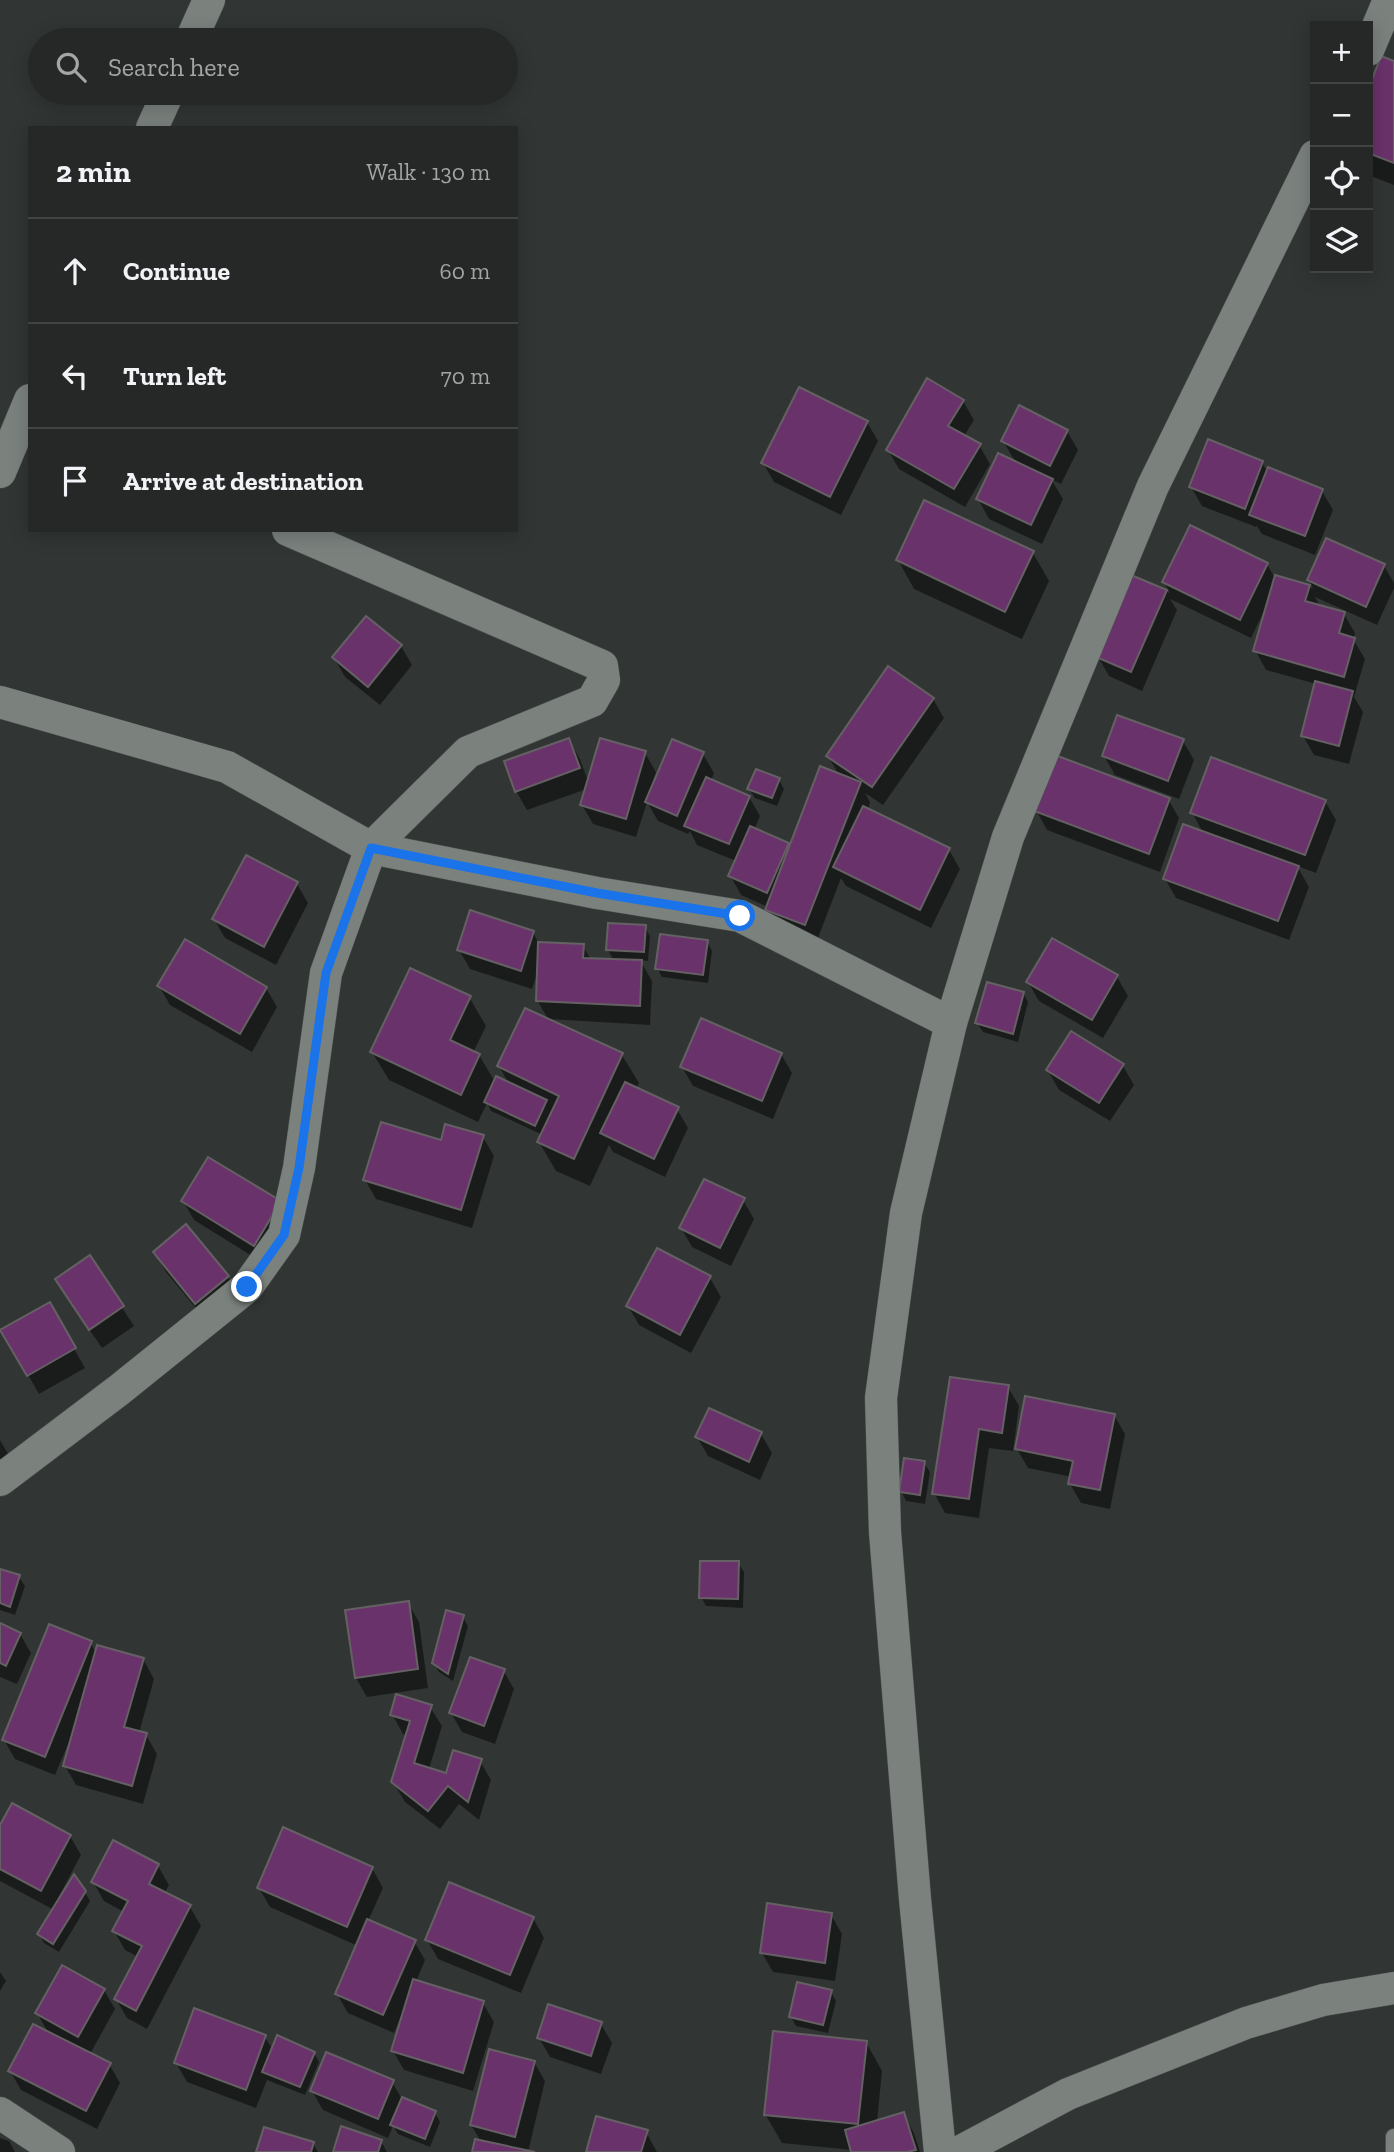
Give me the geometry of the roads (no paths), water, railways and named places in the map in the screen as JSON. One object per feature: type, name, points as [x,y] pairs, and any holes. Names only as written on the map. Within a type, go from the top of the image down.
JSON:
[{"type":"street","points":[[196,28],[209,0]]},
{"type":"street","points":[[1379,41],[1390,0]]},
{"type":"street","points":[[153,126],[163,105]]},
{"type":"street","points":[[940,2152],[915,1899],[887,1559],[881,1398],[906,1213],[951,1023],[1008,837],[1153,486],[1310,166]]},
{"type":"street","points":[[0,472],[21,410]]},
{"type":"street","points":[[0,1480],[119,1390],[247,1287],[284,1235],[299,1168],[326,973],[371,848],[468,752],[592,701],[604,680],[602,666],[293,532]]},
{"type":"street","points":[[0,702],[227,767],[371,848],[597,893],[740,916],[951,1023]]},
{"type":"street","points":[[960,2152],[1068,2094],[1246,2023],[1323,2000],[1394,1988]]},
{"type":"street","points":[[0,2113],[59,2152]]},
{"type":"lane","points":[[1394,2137],[1394,2152]]}]
